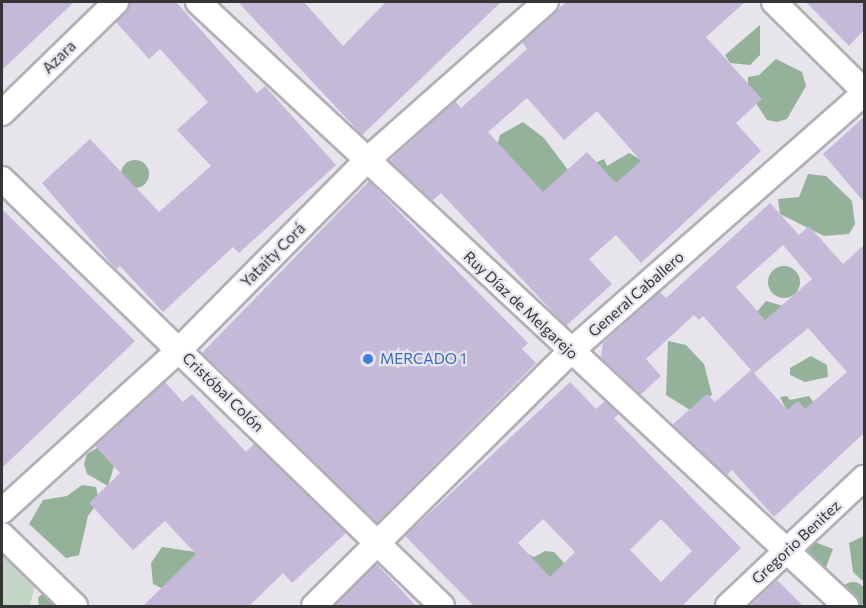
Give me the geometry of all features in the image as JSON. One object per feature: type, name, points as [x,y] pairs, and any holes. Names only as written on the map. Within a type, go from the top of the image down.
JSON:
[{"type":"street","name":"Azara","points":[[2,113],[116,2]]},
{"type":"street","name":"Ruy Díaz de Melgarejo","points":[[198,2],[784,552],[846,606]]},
{"type":"street","name":"Yataity Corá","points":[[2,511],[180,349],[366,161],[546,2]]},
{"type":"street","points":[[774,2],[864,92]]},
{"type":"street","name":"General Caballero","points":[[314,606],[571,351],[864,92]]},
{"type":"street","name":"Cristóbal Colón","points":[[2,179],[180,349],[442,606]]},
{"type":"street","name":"Gregorio Benitez","points":[[728,606],[864,478]]},
{"type":"street","points":[[2,535],[75,606]]},
{"type":"green space","points":[[760,25],[760,55],[750,65],[730,63],[725,55]]},
{"type":"green space","points":[[776,59],[802,72],[806,86],[787,119],[777,122],[767,120],[748,91],[748,77],[759,75]]},
{"type":"green space","points":[[523,122],[544,138],[568,170],[542,195],[497,146],[500,135]]},
{"type":"green space","points":[[629,153],[643,161],[617,185],[595,163],[604,159],[607,166]]},
{"type":"green space","points":[[135,160],[145,164],[149,174],[145,184],[135,188],[125,184],[121,174],[125,164]]},
{"type":"green space","points":[[808,174],[826,176],[852,201],[855,224],[849,234],[824,236],[780,214],[778,199],[799,197]]},
{"type":"green space","points":[[784,266],[795,271],[800,282],[795,293],[784,298],[773,293],[768,282],[773,271]]},
{"type":"green space","points":[[766,301],[783,306],[774,332],[756,313]]},
{"type":"green space","points":[[668,341],[686,345],[704,364],[712,395],[690,410],[666,395]]},
{"type":"green space","points":[[811,356],[827,365],[828,377],[805,382],[790,375],[790,368]]},
{"type":"green space","points":[[787,396],[790,400],[809,396],[814,403],[800,419],[786,409],[780,397]]},
{"type":"green space","points":[[100,446],[114,466],[108,486],[87,474],[84,464],[87,454]]},
{"type":"green space","points":[[82,485],[96,487],[99,501],[88,516],[79,555],[66,558],[29,524],[43,500],[67,496]]},
{"type":"green space","points":[[864,536],[864,582],[853,572],[849,543]]},
{"type":"green space","points":[[812,541],[833,549],[823,575],[797,552]]},
{"type":"green space","points":[[162,547],[202,553],[166,590],[153,584],[151,563]]},
{"type":"green space","points":[[2,551],[35,585],[30,606],[2,606]]},
{"type":"green space","points":[[545,551],[554,552],[566,565],[546,580],[524,552],[534,557]]},
{"type":"green space","points":[[853,582],[862,586],[866,595],[862,604],[853,608],[844,604],[840,595],[844,586]]},
{"type":"green space","points":[[45,591],[66,606],[39,606],[38,598]]},
{"type":"building","points":[[2,2],[74,2],[2,70]]},
{"type":"building","points":[[130,2],[176,2],[257,93],[265,86],[336,165],[239,253],[233,247],[163,312],[120,266],[116,269],[42,183],[90,139],[159,212],[211,166],[177,130],[208,102],[160,49],[149,59],[116,22]]},
{"type":"building","points":[[238,2],[304,2],[343,46],[386,2],[501,2],[362,135]]},
{"type":"building","points":[[566,2],[745,2],[706,37],[762,99],[736,123],[761,151],[641,263],[616,235],[589,259],[612,284],[566,326],[441,193],[432,201],[389,161],[455,101],[461,108],[527,49],[522,42]],"holes":[[[527,98],[564,140],[597,111],[641,161],[616,183],[587,152],[543,192],[488,132]]]},
{"type":"building","points":[[806,2],[864,2],[864,30],[849,46]]},
{"type":"building","points":[[864,117],[864,202],[823,154]]},
{"type":"building","name":"MERCADO 1","points":[[369,181],[528,343],[522,349],[536,363],[377,523],[202,353]]},
{"type":"building","points":[[770,203],[799,235],[809,226],[843,264],[864,245],[864,433],[774,517],[732,470],[727,475],[672,425],[707,394],[715,402],[751,370],[703,316],[699,320],[694,315],[646,359],[661,376],[640,395],[601,358],[603,343],[660,292],[666,298]],"holes":[[[783,245],[812,279],[765,320],[736,287]],[[808,328],[847,372],[805,409],[798,401],[787,410],[754,373]]]},
{"type":"building","points":[[2,209],[135,341],[2,468]]},
{"type":"building","points":[[165,382],[183,402],[192,394],[246,452],[254,444],[346,533],[292,583],[283,573],[249,606],[143,606],[196,554],[165,521],[133,550],[89,503],[120,473],[95,446]]},
{"type":"building","points":[[570,382],[596,409],[605,401],[619,414],[614,418],[741,548],[682,606],[474,606],[405,536]],"holes":[[[543,519],[575,552],[550,577],[518,543]],[[661,519],[692,551],[661,582],[630,550]]]},
{"type":"building","points":[[377,564],[416,606],[334,606]]},
{"type":"building","points":[[777,580],[803,606],[750,606]]},
{"type":"place","name":"MERCADO 1","points":[[368,359]]}]
